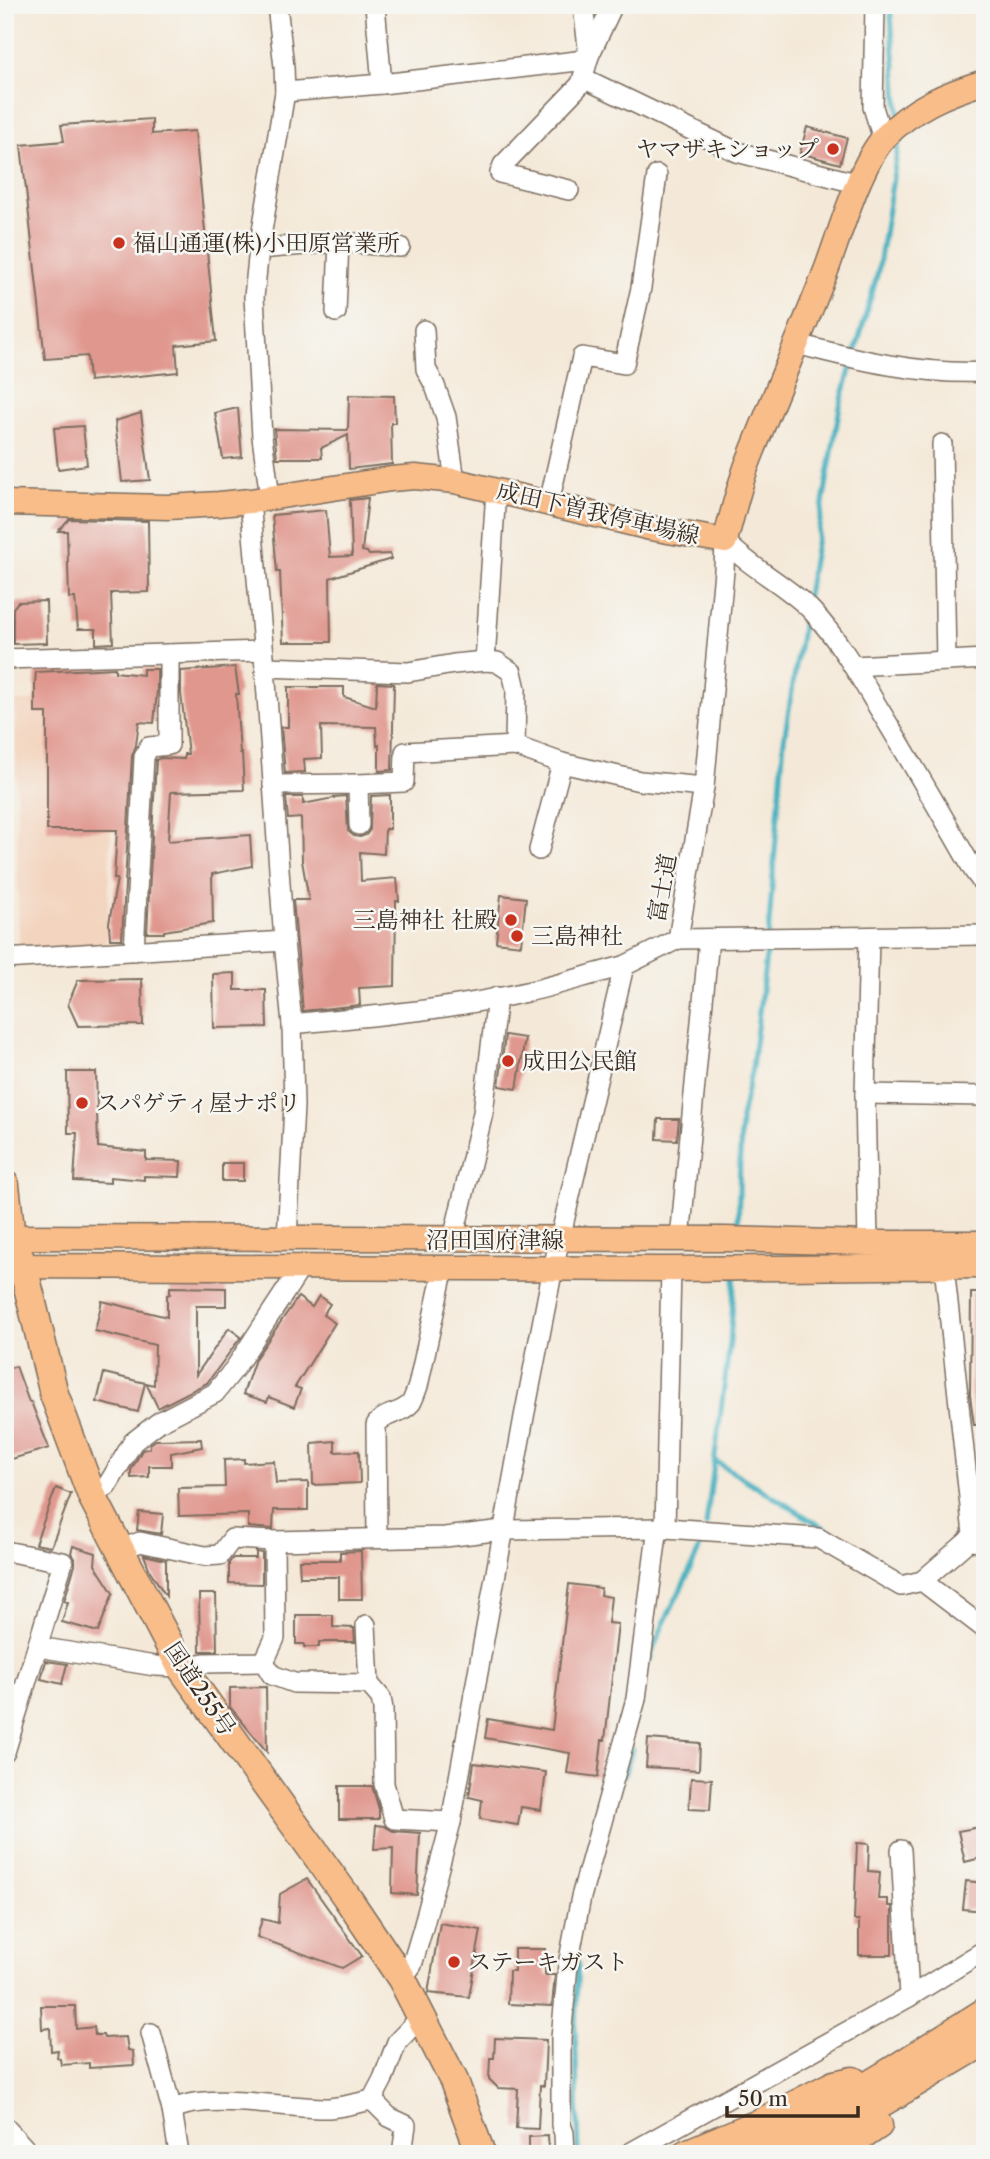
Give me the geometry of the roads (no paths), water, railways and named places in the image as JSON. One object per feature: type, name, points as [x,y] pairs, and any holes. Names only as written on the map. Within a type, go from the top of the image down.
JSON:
[{"type":"highway","name":"国道255号","points":[[5,1185],[8,1237],[14,1266],[54,1394],[92,1496],[181,1667],[346,1896],[402,1979],[454,2081],[481,2153]]},
{"type":"highway","points":[[753,2154],[985,2012]]},
{"type":"highway","points":[[796,2154],[985,2041]]},
{"type":"highway","points":[[835,2154],[985,2053]]},
{"type":"highway","points":[[686,2154],[758,2124],[834,2085],[884,2076]]},
{"type":"main road","name":"成田下曽我停車場線","points":[[5,503],[168,507],[260,499],[415,477],[455,481],[651,528],[725,541],[746,468],[865,168],[883,139],[908,116],[956,90],[985,82]]},
{"type":"main road","name":"沼田国府津線","points":[[8,1237],[750,1240],[868,1243],[979,1240]]},
{"type":"main road","name":"沼田国府津線","points":[[14,1266],[671,1269],[985,1266]]},
{"type":"street","points":[[277,5],[285,92],[259,249],[254,297],[262,437],[260,499],[264,659],[292,1024],[294,1106],[287,1238]]},
{"type":"street","points":[[375,5],[382,84]]},
{"type":"street","points":[[583,5],[589,56]]},
{"type":"street","points":[[569,190],[500,173],[503,165],[581,84],[589,56],[613,5]]},
{"type":"street","points":[[875,5],[873,107],[883,139]]},
{"type":"street","points":[[285,92],[382,84],[577,61],[589,56]]},
{"type":"street","points":[[583,78],[737,152],[859,184]]},
{"type":"street","points":[[549,503],[582,357],[624,364],[641,288],[657,176]]},
{"type":"street","points":[[259,249],[339,242],[400,247]]},
{"type":"street","points":[[336,312],[339,242]]},
{"type":"street","points":[[424,330],[426,369],[446,417],[455,481]]},
{"type":"street","points":[[797,344],[853,358],[949,374],[985,372]]},
{"type":"street","points":[[942,443],[946,661]]},
{"type":"street","points":[[485,661],[496,490]]},
{"type":"street","points":[[725,541],[740,558],[773,578],[805,604],[835,638],[985,886]]},
{"type":"street","name":"富士道","points":[[725,541],[704,787],[678,939],[985,935]]},
{"type":"street","points":[[5,659],[169,654],[264,659],[408,672],[454,664],[497,662],[512,672],[516,689],[515,746]]},
{"type":"street","points":[[134,951],[144,757],[149,747],[169,745],[169,654]]},
{"type":"street","points":[[853,666],[985,659]]},
{"type":"street","points":[[273,785],[404,782],[405,752],[515,746],[562,763],[640,781],[704,787]]},
{"type":"street","points":[[539,850],[562,763]]},
{"type":"street","points":[[358,784],[359,825]]},
{"type":"street","points":[[868,1243],[864,1094],[869,937]]},
{"type":"street","points":[[292,1024],[420,1010],[525,992],[624,966],[678,939]]},
{"type":"street","points":[[680,1240],[709,939]]},
{"type":"street","points":[[5,959],[284,941]]},
{"type":"street","points":[[402,1979],[412,1965],[451,1822],[553,1268],[624,966]]},
{"type":"street","points":[[453,1239],[483,1113],[497,998]]},
{"type":"street","points":[[864,1094],[985,1096]]},
{"type":"street","points":[[92,1496],[107,1486],[133,1442],[159,1422],[215,1393],[235,1368],[302,1266]]},
{"type":"street","points":[[119,1550],[140,1542],[205,1556],[220,1555],[232,1539],[274,1542],[445,1537],[503,1530],[665,1528],[818,1538],[901,1586],[922,1581],[977,1541],[972,1534],[944,1266]]},
{"type":"street","points":[[377,1538],[376,1425],[381,1418],[402,1410],[411,1402],[418,1385],[444,1267]]},
{"type":"street","points":[[665,1528],[671,1269]]},
{"type":"street","points":[[565,2154],[561,2125],[561,2038],[568,1965],[581,1897],[636,1699],[657,1534],[665,1528]]},
{"type":"street","points":[[264,1662],[275,1638],[274,1542]]},
{"type":"street","points":[[5,1752],[63,1562],[12,1552]]},
{"type":"street","points":[[922,1581],[985,1629]]},
{"type":"street","points":[[366,1625],[369,1684],[381,1698],[384,1784],[394,1819],[451,1822]]},
{"type":"street","points":[[38,1647],[155,1667],[264,1662]]},
{"type":"street","points":[[264,1662],[272,1675],[294,1683],[369,1684]]},
{"type":"street","points":[[901,1850],[909,1997]]},
{"type":"street","points":[[628,2154],[909,1997],[985,1950]]},
{"type":"street","points":[[372,2100],[397,2042],[421,2017]]},
{"type":"street","points":[[151,2034],[172,2110],[179,2154]]},
{"type":"street","points":[[172,2110],[184,2104],[218,2102],[330,2108],[372,2100]]},
{"type":"street","points":[[372,2100],[390,2117],[405,2125],[402,2154]]},
{"type":"street","points":[[5,2127],[30,2154]]},
{"type":"waterway","points":[[890,5],[899,114]]},
{"type":"waterway","points":[[855,353],[878,272],[900,134]]},
{"type":"waterway","points":[[806,601],[840,406],[852,363]]},
{"type":"waterway","points":[[738,1233],[741,1118],[752,1068],[767,949],[784,740],[805,610]]},
{"type":"waterway","points":[[706,1525],[730,1341],[735,1274]]},
{"type":"waterway","points":[[715,1461],[894,1571]]},
{"type":"waterway","points":[[650,1660],[704,1535]]},
{"type":"waterway","points":[[624,1776],[632,1749]]},
{"type":"waterway","points":[[578,1962],[575,2026],[579,2154]]},
{"type":"place","name":"ヤマザキショップ","points":[[833,149]]},
{"type":"place","name":"福山通運(株)小田原営業所","points":[[119,243]]},
{"type":"place","name":"三島神社 社殿","points":[[511,920]]},
{"type":"place","name":"三島神社","points":[[517,936]]},
{"type":"place","name":"成田公民館","points":[[508,1061]]},
{"type":"place","name":"スパゲティ屋ナポリ","points":[[82,1103]]},
{"type":"place","name":"ステーキガスト","points":[[454,1962]]}]
